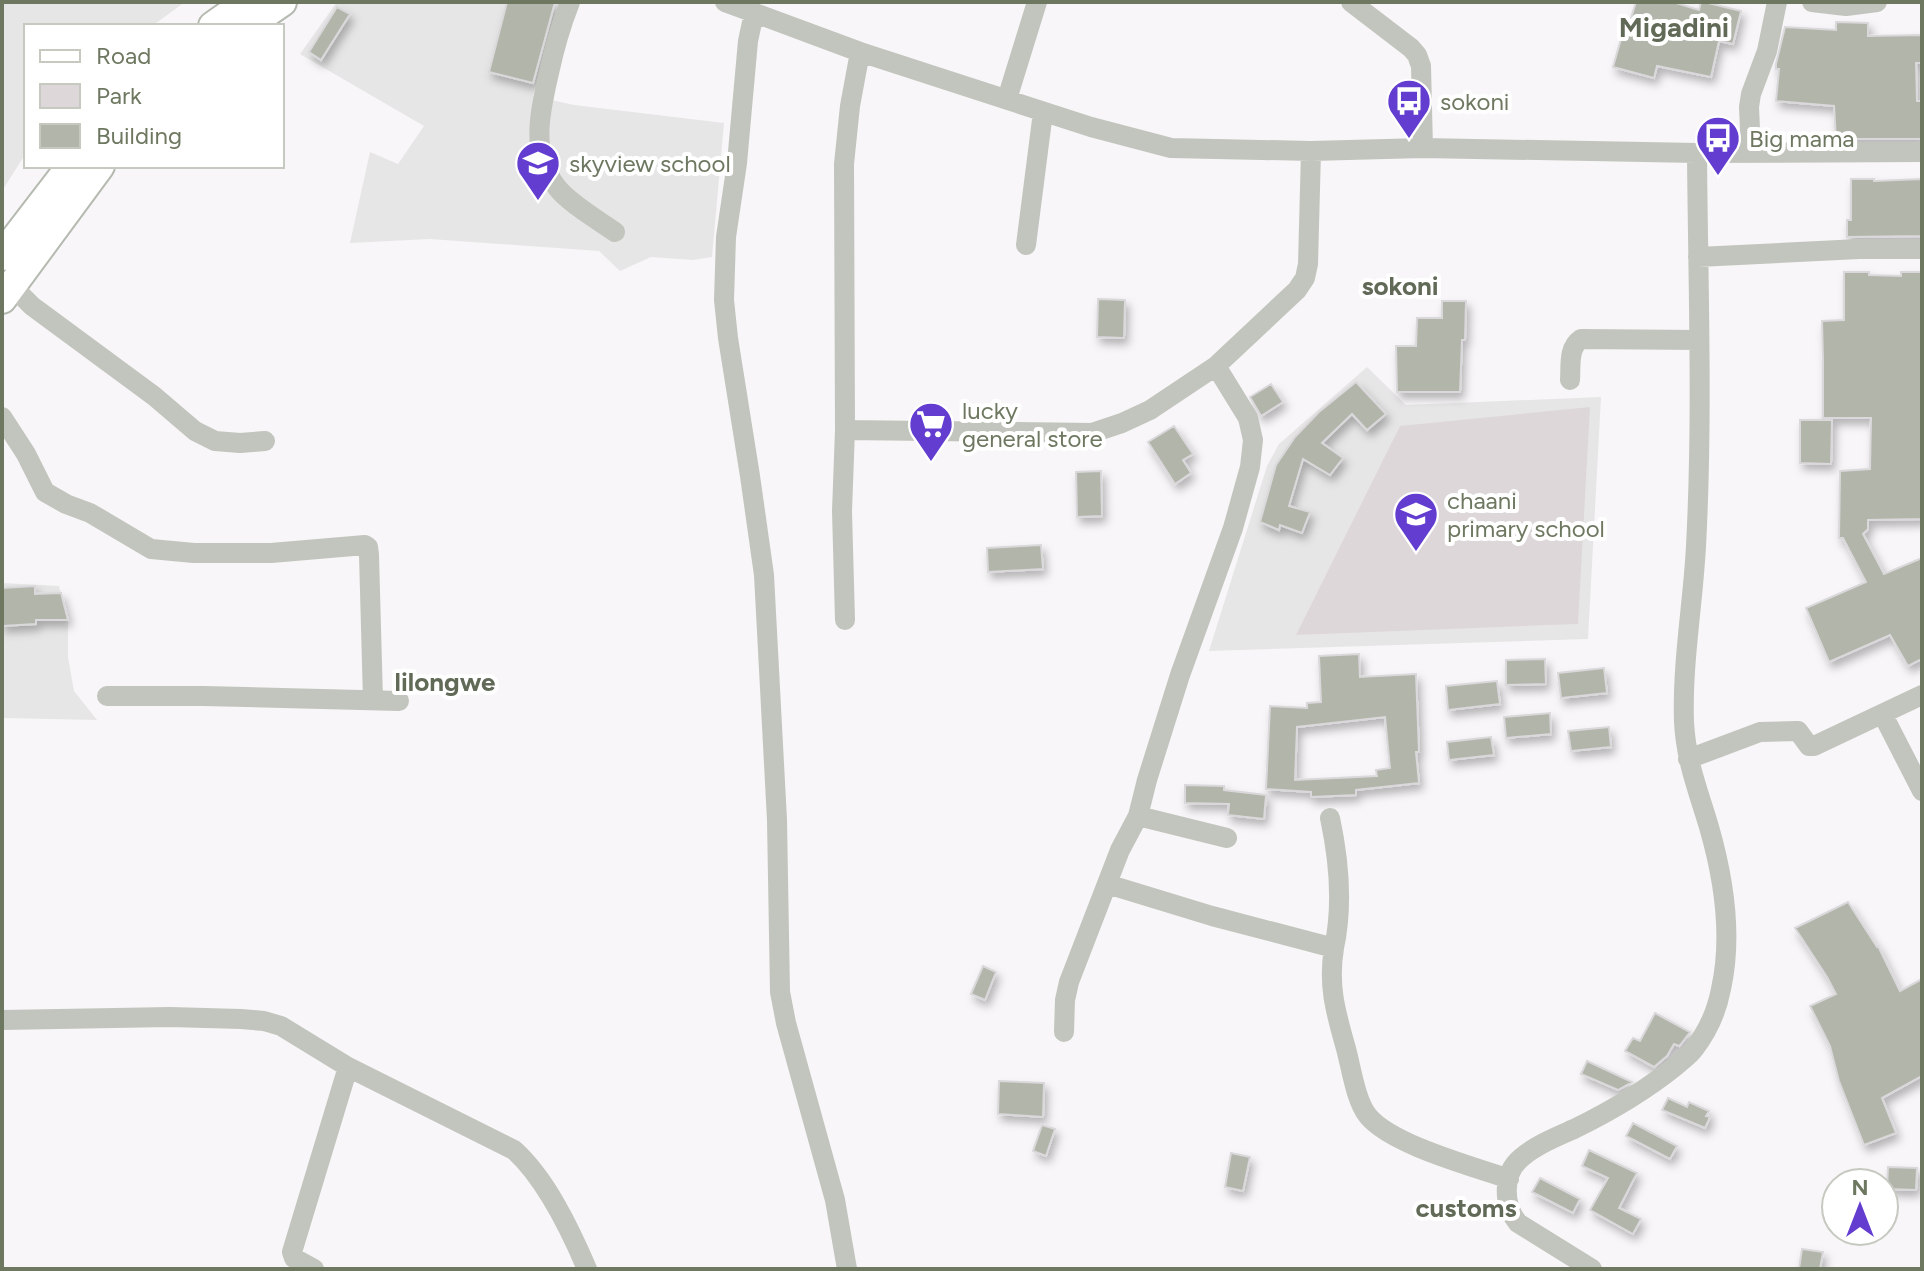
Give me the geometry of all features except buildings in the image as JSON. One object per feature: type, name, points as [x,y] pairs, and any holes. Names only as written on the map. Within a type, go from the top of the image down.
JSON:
[{"type":"main road","points":[[216,24],[247,2]]},
{"type":"main road","points":[[250,24],[282,2]]},
{"type":"main road","points":[[2,256],[69,168]]},
{"type":"main road","points":[[6,294],[99,168]]},
{"type":"street","points":[[570,2],[559,30],[539,114],[540,148],[547,173],[558,189],[615,232]]},
{"type":"street","points":[[725,2],[763,11],[860,52],[1043,112],[1171,148],[1922,152]]},
{"type":"street","points":[[1007,99],[1037,2]]},
{"type":"street","points":[[1351,2],[1417,55],[1421,66],[1423,148]]},
{"type":"street","points":[[1751,151],[1751,94],[1767,51],[1777,2]]},
{"type":"street","points":[[1812,2],[1846,6],[1877,2]]},
{"type":"street","points":[[763,11],[748,41],[737,163],[726,237],[724,300],[764,575],[777,820],[780,992],[835,1200],[847,1269]]},
{"type":"street","points":[[845,620],[842,511],[845,430],[844,164],[860,52]]},
{"type":"street","points":[[1026,245],[1043,112]]},
{"type":"street","points":[[845,430],[1092,433],[1150,410],[1216,366],[1284,303],[1305,278],[1311,151]]},
{"type":"street","points":[[1592,1269],[1518,1223],[1512,1216],[1505,1193],[1509,1179],[1518,1160],[1535,1148],[1617,1107],[1659,1080],[1693,1051],[1713,1018],[1722,987],[1725,901],[1710,829],[1688,759],[1684,720],[1696,546],[1699,340],[1697,153]]},
{"type":"street","points":[[1698,257],[1922,249]]},
{"type":"street","points":[[6,294],[20,294],[195,431],[215,441],[265,441]]},
{"type":"street","points":[[1570,380],[1572,349],[1581,339],[1699,340]]},
{"type":"street","points":[[1064,1032],[1069,982],[1120,850],[1138,816],[1180,675],[1233,528],[1250,467],[1253,440],[1248,418],[1216,366]]},
{"type":"street","points":[[2,417],[26,454],[45,492],[90,513],[151,549],[194,553],[271,553],[361,545],[368,547],[373,700]]},
{"type":"street","points":[[1688,759],[1760,732],[1797,731],[1809,746],[1814,746],[1922,695]]},
{"type":"street","points":[[107,696],[399,701]]},
{"type":"street","points":[[1883,715],[1922,791]]},
{"type":"street","points":[[1138,816],[1227,838]]},
{"type":"street","points":[[1330,818],[1337,854],[1338,910],[1331,992],[1358,1093],[1367,1115],[1393,1136],[1509,1179]]},
{"type":"street","points":[[1107,884],[1334,948]]},
{"type":"street","points":[[2,1020],[170,1017],[264,1021],[281,1026],[348,1067],[514,1150],[536,1173],[587,1269]]},
{"type":"street","points":[[314,1269],[294,1258],[292,1252],[348,1067]]},
{"type":"shaded area","points":[[2,2],[185,2],[155,24],[24,24],[24,156],[2,191]]},
{"type":"shaded area","name":"skyview school","points":[[337,2],[562,2],[533,96],[574,105],[724,123],[712,257],[693,260],[651,257],[620,271],[599,251],[430,239],[350,243],[370,152],[398,164],[424,126],[300,54]]},
{"type":"shaded area","name":"chaani primary school","points":[[1367,367],[1406,405],[1601,397],[1588,639],[1209,651],[1267,466],[1279,444]]},
{"type":"shaded area","points":[[2,583],[59,586],[68,620],[68,657],[74,691],[97,720],[2,718]]},
{"type":"green space","points":[[1590,407],[1578,624],[1296,635],[1400,426]]},
{"type":"place","name":"sokoni","points":[[1409,140]]},
{"type":"place","name":"Big mama","points":[[1718,177]]},
{"type":"place","name":"skyview school","points":[[538,202]]},
{"type":"place","name":"lucky general store","points":[[931,463]]},
{"type":"place","name":"chaani primary school","points":[[1416,553]]},
{"type":"district","name":"Migadini","points":[[1674,27]]},
{"type":"district","name":"sokoni","points":[[1400,286]]},
{"type":"district","name":"lilongwe","points":[[445,682]]},
{"type":"district","name":"customs","points":[[1466,1208]]}]
